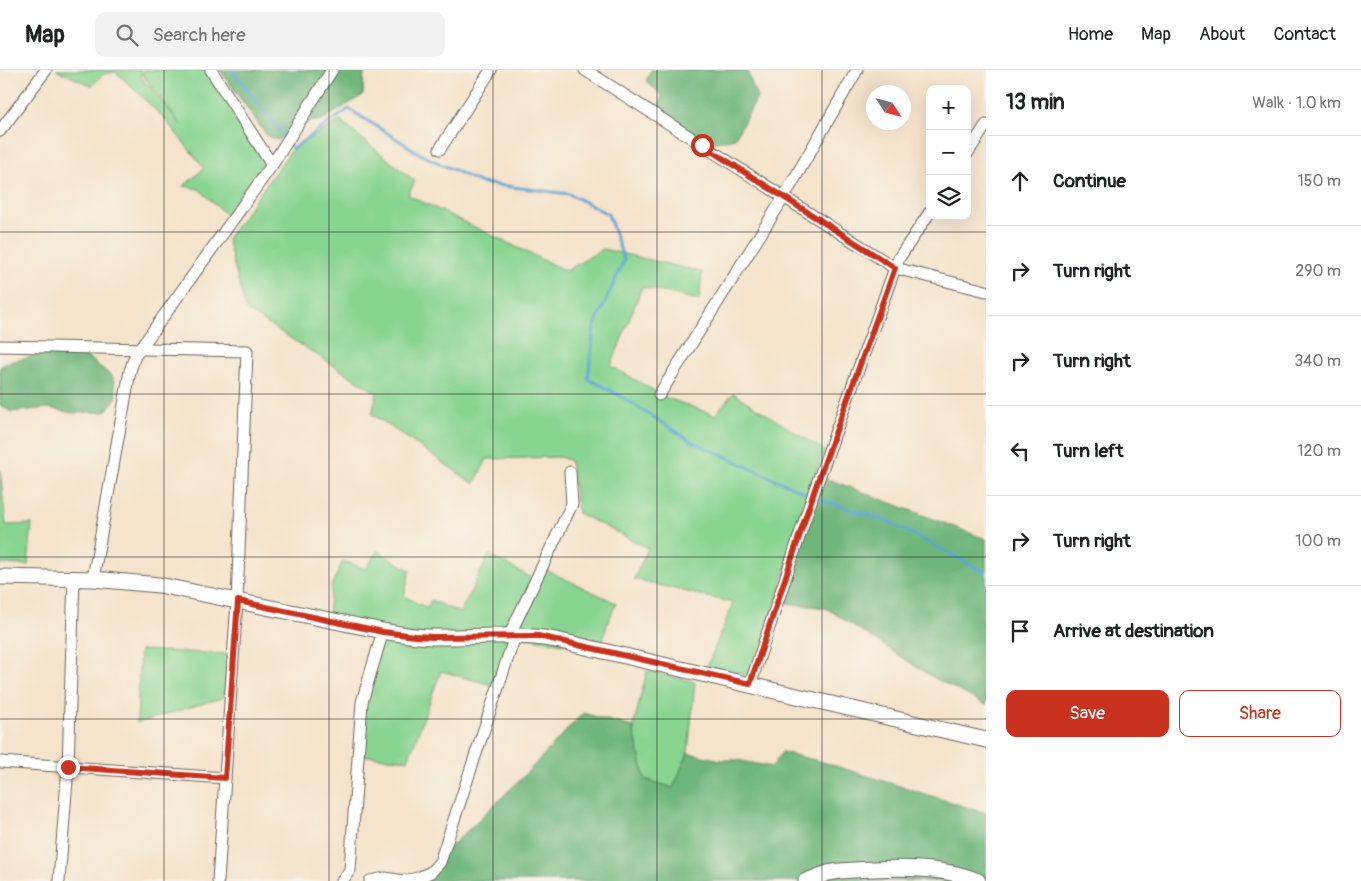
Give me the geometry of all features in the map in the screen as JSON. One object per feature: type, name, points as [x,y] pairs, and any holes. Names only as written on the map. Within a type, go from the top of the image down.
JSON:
[{"type":"street","points":[[0,131],[46,70]]},
{"type":"street","points":[[211,70],[272,165]]},
{"type":"street","points":[[93,579],[134,356],[272,165],[332,70]]},
{"type":"street","points":[[440,148],[491,70]]},
{"type":"street","points":[[585,70],[895,268],[986,291]]},
{"type":"street","points":[[659,395],[784,197],[857,70]]},
{"type":"street","points":[[971,148],[986,125]]},
{"type":"street","points":[[750,684],[815,489],[895,268],[899,258],[926,218]]},
{"type":"street","points":[[0,346],[247,351],[238,601],[218,881]]},
{"type":"street","points":[[370,881],[385,878],[404,881],[418,878],[431,872],[440,862],[512,636],[572,504],[570,472]]},
{"type":"street","points":[[0,577],[74,578],[159,585],[383,632],[433,637],[538,636],[986,740]]},
{"type":"street","points":[[60,881],[68,767],[74,578]]},
{"type":"street","points":[[342,881],[350,870],[362,702],[383,632]]},
{"type":"street","points":[[0,762],[225,778]]},
{"type":"street","points":[[806,881],[840,871],[913,869],[943,872],[978,881]]},
{"type":"green space","points":[[56,70],[142,70],[140,76],[181,125],[142,74],[145,70],[211,70],[272,165],[232,221],[199,189],[184,186],[204,168],[164,118],[116,72],[103,74],[92,86]]},
{"type":"green space","points":[[220,70],[364,70],[363,95],[322,120],[309,122],[278,140],[267,136]]},
{"type":"green space","points":[[651,70],[747,70],[757,98],[735,138],[702,145],[657,116],[662,95],[646,81]]},
{"type":"green space","points":[[340,121],[415,181],[408,195],[566,271],[603,249],[702,272],[699,300],[642,287],[611,366],[667,398],[715,415],[733,393],[825,451],[813,477],[753,676],[707,667],[733,603],[634,579],[648,548],[578,513],[570,461],[558,457],[487,459],[474,484],[372,414],[377,393],[246,310],[227,239],[292,149]]},
{"type":"green space","points":[[48,353],[86,356],[113,377],[117,397],[105,412],[72,413],[48,408],[11,412],[0,405],[0,367],[8,362]]},
{"type":"green space","points":[[0,469],[6,525],[32,524],[28,565],[0,564]]},
{"type":"green space","points":[[820,476],[986,539],[986,705],[931,676],[826,608],[777,602]]},
{"type":"green space","points":[[377,551],[410,570],[404,596],[427,608],[431,600],[460,613],[489,555],[536,580],[509,636],[502,688],[441,671],[408,760],[358,755],[362,702],[381,635],[327,620],[332,584],[343,561],[366,569]]},
{"type":"green space","points":[[544,569],[616,603],[600,650],[515,636]]},
{"type":"green space","points":[[140,650],[229,654],[225,697],[137,723]]},
{"type":"green space","points":[[647,671],[695,682],[688,753],[673,788],[645,779],[634,732],[634,723]]},
{"type":"green space","points":[[583,713],[633,727],[645,779],[673,788],[688,753],[772,767],[782,752],[823,762],[986,813],[986,881],[361,881],[418,878],[521,779]]},
{"type":"waterway","points":[[232,70],[286,138]]},
{"type":"waterway","points":[[289,143],[292,149],[349,109],[422,155],[481,183],[569,194],[608,214],[624,260],[594,327],[588,379],[617,394],[691,441],[810,495]]},
{"type":"waterway","points":[[816,498],[886,521],[986,573]]},
{"type":"route","points":[[68,767],[225,778],[238,601],[383,632],[415,636],[538,636],[750,684],[815,489],[895,268],[702,145]]}]
